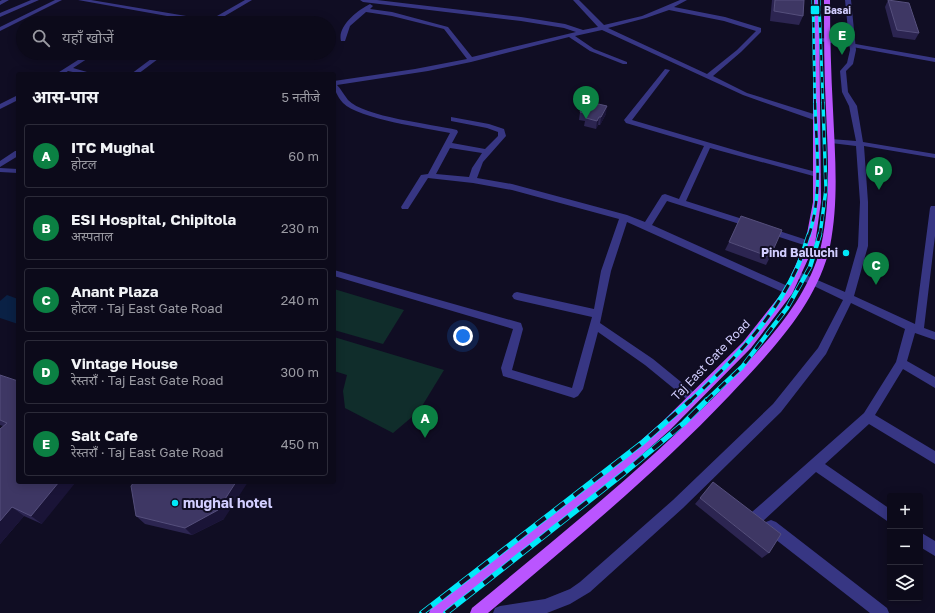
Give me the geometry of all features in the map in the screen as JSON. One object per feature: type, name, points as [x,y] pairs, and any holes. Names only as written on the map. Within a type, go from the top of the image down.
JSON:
[{"type":"main road","name":"Taj East Gate Road","points":[[436,613],[591,492],[666,426],[747,345],[789,291],[810,244],[817,202],[817,118],[822,42],[816,0]]},
{"type":"main road","points":[[477,613],[606,506],[709,410],[765,349],[789,320],[813,281],[825,249],[832,206],[831,141],[822,42],[827,0]]},
{"type":"street","points":[[0,3],[6,0]]},
{"type":"street","points":[[20,0],[34,1]]},
{"type":"street","points":[[26,16],[59,0]]},
{"type":"street","points":[[81,0],[175,16]]},
{"type":"street","points":[[239,0],[249,0]]},
{"type":"street","points":[[221,16],[249,0]]},
{"type":"street","points":[[363,0],[559,25],[582,32]]},
{"type":"street","points":[[576,0],[603,28],[745,94],[817,118]]},
{"type":"street","points":[[336,84],[441,67],[471,60],[603,28],[669,8],[684,0]]},
{"type":"street","points":[[500,613],[534,612],[557,604],[586,587],[678,504],[777,408],[822,351],[848,299],[863,246],[864,202],[860,144],[853,106],[845,92],[843,84],[843,72],[850,64],[853,48],[848,0]]},
{"type":"street","points":[[0,15],[34,1]]},
{"type":"street","points":[[343,40],[343,31],[346,26],[377,1]]},
{"type":"street","points":[[669,8],[725,19],[759,29],[759,31],[739,51],[709,76]]},
{"type":"street","points":[[365,10],[392,14],[446,28],[471,60]]},
{"type":"street","points":[[0,29],[16,21]]},
{"type":"street","points":[[570,35],[592,50],[625,63]]},
{"type":"street","points":[[822,42],[935,64]]},
{"type":"street","points":[[853,48],[935,60]]},
{"type":"street","points":[[63,72],[82,60]]},
{"type":"street","points":[[137,72],[154,60]]},
{"type":"street","points":[[68,69],[82,72]]},
{"type":"street","points":[[667,70],[628,120],[708,145],[817,175]]},
{"type":"street","points":[[336,87],[346,102],[364,112],[454,132],[431,176]]},
{"type":"street","points":[[0,107],[16,98]]},
{"type":"street","points":[[454,119],[489,126],[501,131],[502,136],[500,139],[487,152],[475,169],[473,180]]},
{"type":"street","points":[[831,141],[935,156]]},
{"type":"street","points":[[448,145],[487,152]]},
{"type":"street","points":[[682,201],[708,145]]},
{"type":"street","points":[[0,165],[16,154]]},
{"type":"street","points":[[0,170],[16,171]]},
{"type":"street","points":[[406,207],[424,178],[431,176],[473,180],[512,187],[624,217],[789,291]]},
{"type":"street","points":[[647,226],[664,198],[670,197],[810,244]]},
{"type":"street","points":[[758,517],[868,417],[901,363],[915,328],[934,208]]},
{"type":"street","points":[[336,274],[517,326],[518,329],[506,368],[507,373],[574,393],[577,389],[598,314],[606,271],[624,217]]},
{"type":"street","points":[[796,274],[848,299],[935,336]]},
{"type":"street","points":[[517,296],[598,314]]},
{"type":"street","points":[[595,325],[649,362],[694,398]]},
{"type":"street","points":[[901,363],[935,383]]},
{"type":"street","points":[[868,417],[935,458]]},
{"type":"street","points":[[816,465],[887,515]]},
{"type":"street","points":[[706,477],[717,486]]},
{"type":"street","points":[[746,508],[882,613]]},
{"type":"street","points":[[923,541],[935,549]]},
{"type":"green space","points":[[336,290],[404,310],[383,344],[336,331]]},
{"type":"green space","points":[[336,338],[444,370],[419,411],[393,433],[345,408],[343,391],[347,375],[336,372]]},
{"type":"water","points":[[7,295],[16,298],[16,323],[0,318],[0,301]]},
{"type":"building","points":[[775,0],[804,0],[803,16],[774,11]]},
{"type":"building","points":[[888,0],[909,3],[919,33],[897,30]]},
{"type":"building","points":[[585,101],[607,106],[597,121],[586,118],[588,114],[580,112]]},
{"type":"building","points":[[741,216],[782,230],[770,257],[729,242]]},
{"type":"building","points":[[0,375],[16,380],[16,484],[57,484],[31,516],[12,507],[0,521],[0,429],[7,423],[0,420]]},
{"type":"building","points":[[713,482],[781,534],[769,553],[700,498]]},
{"type":"building","points":[[132,484],[235,484],[218,510],[185,528],[136,516],[131,486]]},
{"type":"railway","points":[[813,0],[815,104]]},
{"type":"railway","points":[[819,0],[823,104]]},
{"type":"railway","points":[[809,235],[816,203],[818,169],[815,103]]},
{"type":"railway","points":[[820,235],[826,189],[823,103]]},
{"type":"railway","points":[[690,401],[736,356],[776,305],[797,268],[809,234]]},
{"type":"railway","points":[[706,401],[742,367],[787,308],[810,267],[820,234]]},
{"type":"railway","points":[[422,613],[642,443],[691,400]]},
{"type":"railway","points":[[446,613],[624,473],[684,423],[706,401]]},
{"type":"place","name":"Basai","points":[[815,10]]},
{"type":"place","name":"Salt Cafe","points":[[842,55]]},
{"type":"place","name":"ESI Hospital, Chipitola","points":[[586,119]]},
{"type":"place","name":"Vintage House","points":[[879,190]]},
{"type":"place","name":"Pind Balluchi","points":[[846,253]]},
{"type":"place","name":"Anant Plaza","points":[[876,285]]},
{"type":"place","name":"ITC Mughal","points":[[425,438]]},
{"type":"place","name":"mughal hotel","points":[[175,503]]}]
